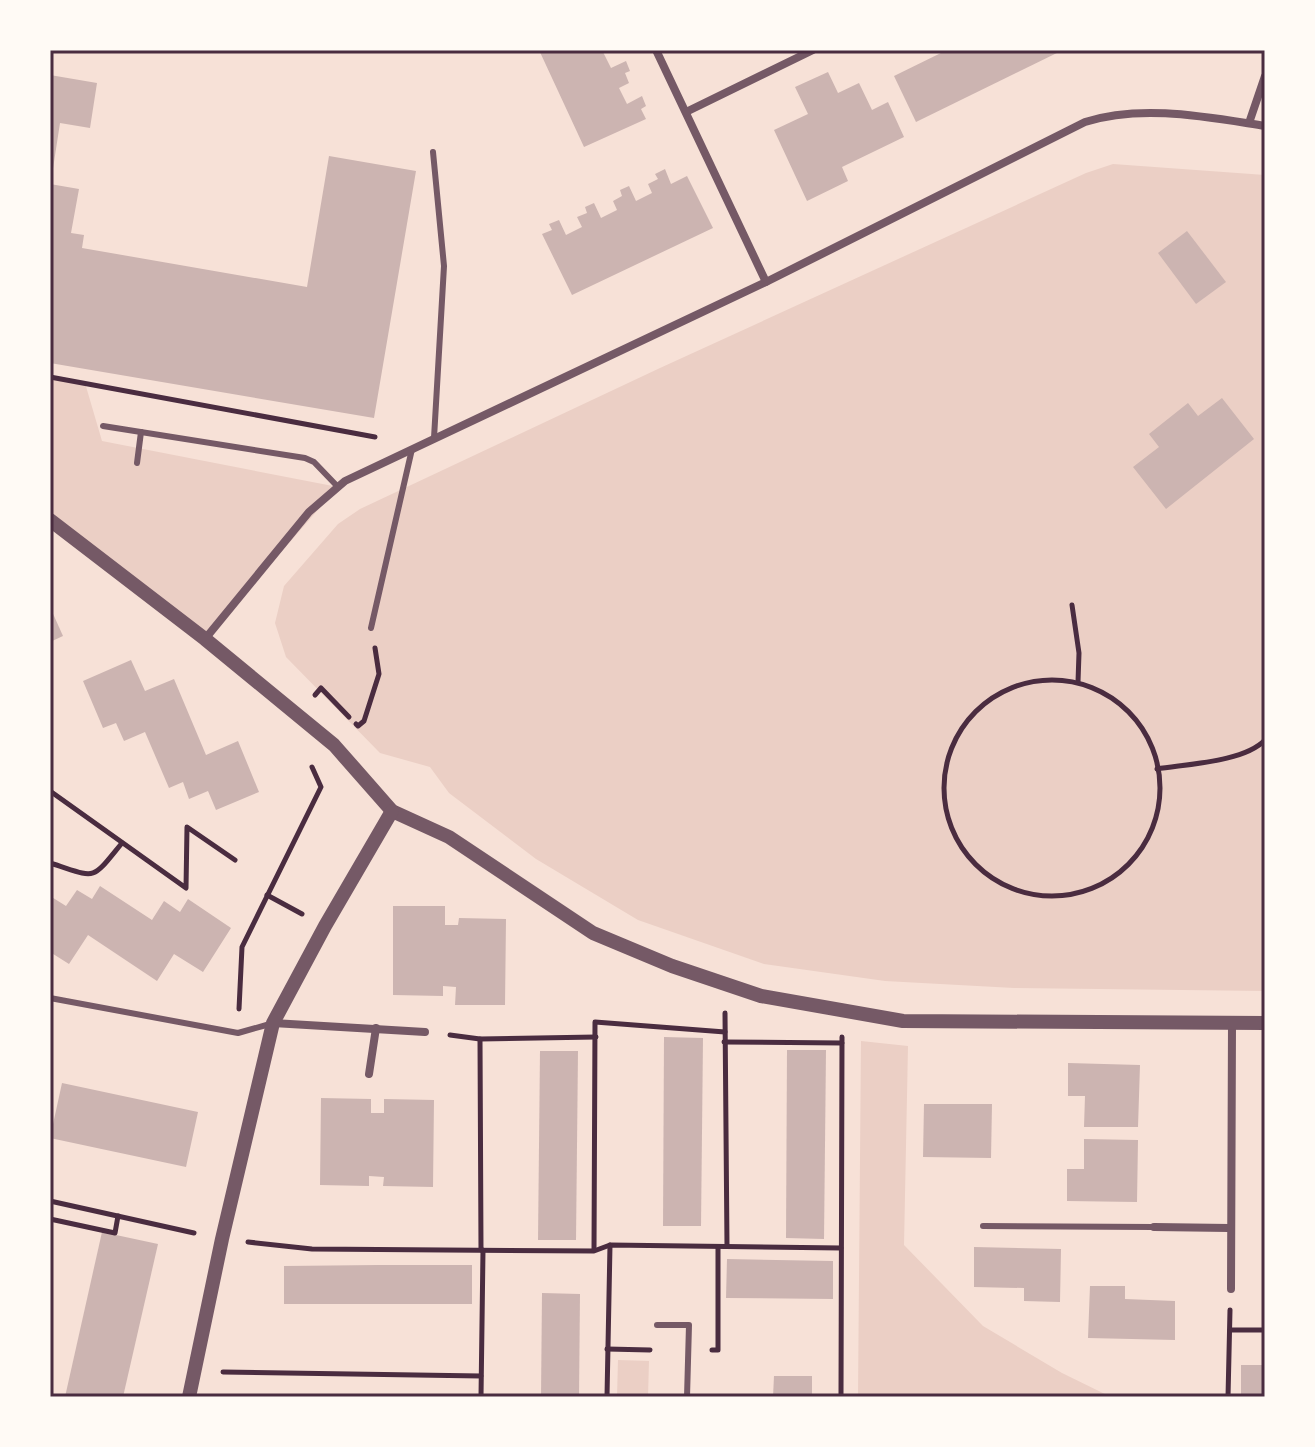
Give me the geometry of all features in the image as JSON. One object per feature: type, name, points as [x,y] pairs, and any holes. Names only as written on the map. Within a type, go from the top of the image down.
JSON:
[{"type":"street","points":[[656,50],[766,282]]},
{"type":"street","points":[[686,112],[813,50]]},
{"type":"street","points":[[1249,123],[1265,76]]},
{"type":"street","points":[[205,639],[309,512],[338,487],[434,438],[766,282],[1085,122],[1111,114],[1139,112],[1265,126]]},
{"type":"street","points":[[50,520],[205,639],[334,745],[392,811],[449,837],[593,933],[672,966],[761,996],[903,1021],[1265,1023]]},
{"type":"street","points":[[189,1397],[222,1239],[273,1023],[392,811]]},
{"type":"street","points":[[273,1023],[425,1032]]},
{"type":"street","points":[[1231,1289],[1232,1023]]},
{"type":"street","points":[[369,1074],[376,1028]]},
{"type":"street","points":[[1154,1227],[1229,1228]]},
{"type":"lane","points":[[433,152],[444,266],[434,438]]},
{"type":"lane","points":[[103,426],[305,458],[314,462],[338,487]]},
{"type":"lane","points":[[137,463],[141,432]]},
{"type":"lane","points":[[371,628],[412,449]]},
{"type":"lane","points":[[50,998],[238,1033],[273,1023]]},
{"type":"lane","points":[[983,1226],[1154,1227]]},
{"type":"lane","points":[[657,1325],[689,1325],[687,1397]]},
{"type":"path","points":[[50,377],[374,436],[386,461]]},
{"type":"path","points":[[1072,605],[1079,653],[1078,682]]},
{"type":"path","points":[[297,715],[321,688],[358,726],[364,721],[379,674],[371,628]]},
{"type":"path","points":[[1042,680],[1078,682],[1111,697],[1137,720],[1154,751],[1161,786],[1156,821],[1140,852],[1115,877],[1083,892],[1048,897],[1014,889],[983,872],[960,844],[946,810],[945,774],[955,739],[977,710],[1006,690],[1042,680]]},
{"type":"path","points":[[1157,769],[1243,754],[1258,748],[1265,740]]},
{"type":"path","points":[[238,1033],[242,947],[321,787],[306,756]]},
{"type":"path","points":[[50,793],[186,888],[187,827],[235,860]]},
{"type":"path","points":[[50,863],[89,875],[97,873],[122,843]]},
{"type":"path","points":[[267,895],[325,926]]},
{"type":"path","points":[[724,984],[727,1246]]},
{"type":"path","points":[[841,1397],[842,1012]]},
{"type":"path","points":[[594,1251],[595,1022],[725,1032]]},
{"type":"path","points":[[425,1032],[480,1039],[596,1037]]},
{"type":"path","points":[[480,1039],[481,1397]]},
{"type":"path","points":[[724,1042],[842,1043]]},
{"type":"path","points":[[50,1201],[222,1239],[312,1249],[594,1251],[610,1245],[841,1248]]},
{"type":"path","points":[[50,1219],[115,1233],[118,1216]]},
{"type":"path","points":[[607,1397],[610,1245]]},
{"type":"path","points":[[688,1350],[718,1350],[718,1248]]},
{"type":"path","points":[[1228,1397],[1231,1289]]},
{"type":"path","points":[[1230,1330],[1265,1330]]},
{"type":"path","points":[[194,1371],[481,1376]]},
{"type":"shaded area","points":[[1113,164],[1265,175],[1265,991],[1014,988],[885,981],[764,964],[638,920],[536,859],[449,793],[430,767],[380,753],[286,657],[275,623],[284,586],[338,524],[360,509],[660,368],[1086,173]]},
{"type":"shaded area","points":[[50,377],[85,383],[102,441],[338,487],[205,639],[50,524]]},
{"type":"shaded area","points":[[861,1041],[908,1046],[904,1245],[983,1326],[1062,1373],[1111,1397],[858,1397]]},
{"type":"shaded area","points":[[618,1360],[649,1361],[648,1397],[617,1397]]},
{"type":"building","points":[[539,50],[602,50],[611,68],[626,61],[630,71],[625,73],[629,83],[619,88],[627,104],[642,96],[646,106],[641,109],[646,119],[584,147]]},
{"type":"building","points":[[947,50],[1063,50],[916,122],[894,76]]},
{"type":"building","points":[[828,72],[838,93],[859,83],[872,110],[888,102],[904,137],[842,167],[848,181],[807,201],[774,130],[808,114],[795,87]]},
{"type":"building","points":[[50,75],[97,83],[90,128],[60,123],[52,175]]},
{"type":"building","points":[[329,156],[416,171],[374,418],[50,363],[50,184],[79,189],[71,233],[84,235],[82,248],[307,287]]},
{"type":"building","points":[[665,169],[671,184],[687,176],[713,228],[572,295],[542,234],[552,230],[549,224],[559,220],[566,235],[582,227],[577,217],[587,213],[585,207],[594,203],[601,218],[617,210],[613,201],[622,196],[620,190],[629,186],[636,201],[652,193],[648,184],[658,179],[655,174]]},
{"type":"building","points":[[1187,231],[1226,282],[1196,304],[1158,253]]},
{"type":"building","points":[[1222,398],[1254,439],[1166,509],[1133,467],[1159,447],[1149,434],[1188,403],[1198,416]]},
{"type":"building","points":[[50,607],[63,636],[50,642]]},
{"type":"building","points":[[131,660],[145,691],[174,679],[206,755],[238,741],[259,792],[216,810],[208,791],[189,799],[183,782],[169,788],[145,732],[124,741],[116,723],[103,728],[83,681]]},
{"type":"building","points":[[100,886],[152,920],[164,901],[180,912],[188,899],[231,928],[203,972],[174,954],[157,981],[88,935],[69,964],[50,952],[50,896],[66,906],[77,890],[92,899]]},
{"type":"building","points":[[393,906],[445,906],[445,925],[458,925],[459,918],[506,919],[505,1005],[455,1005],[456,987],[443,986],[443,996],[393,995]]},
{"type":"building","points":[[664,1037],[703,1038],[701,1226],[663,1226]]},
{"type":"building","points":[[787,1050],[826,1050],[824,1239],[786,1238]]},
{"type":"building","points":[[540,1051],[578,1051],[576,1240],[538,1240]]},
{"type":"building","points":[[1068,1063],[1140,1065],[1138,1127],[1084,1127],[1085,1096],[1068,1096]]},
{"type":"building","points":[[62,1083],[198,1112],[186,1167],[50,1138]]},
{"type":"building","points":[[321,1098],[371,1099],[371,1113],[384,1113],[384,1099],[434,1100],[433,1187],[383,1186],[384,1177],[369,1176],[369,1186],[320,1185]]},
{"type":"building","points":[[924,1104],[992,1104],[991,1158],[923,1157]]},
{"type":"building","points":[[1084,1139],[1138,1140],[1137,1202],[1067,1201],[1067,1169],[1084,1169]]},
{"type":"building","points":[[102,1232],[158,1244],[123,1397],[65,1397]]},
{"type":"building","points":[[974,1247],[1061,1249],[1060,1302],[1024,1301],[1024,1288],[974,1287]]},
{"type":"building","points":[[727,1259],[833,1261],[833,1299],[726,1298]]},
{"type":"building","points":[[472,1265],[472,1304],[284,1304],[284,1266]]},
{"type":"building","points":[[1090,1286],[1125,1286],[1125,1299],[1175,1301],[1175,1340],[1088,1338]]},
{"type":"building","points":[[542,1293],[580,1294],[579,1397],[541,1397]]},
{"type":"building","points":[[1241,1365],[1265,1365],[1265,1397],[1241,1397]]},
{"type":"building","points":[[774,1376],[812,1376],[812,1397],[773,1397]]}]
